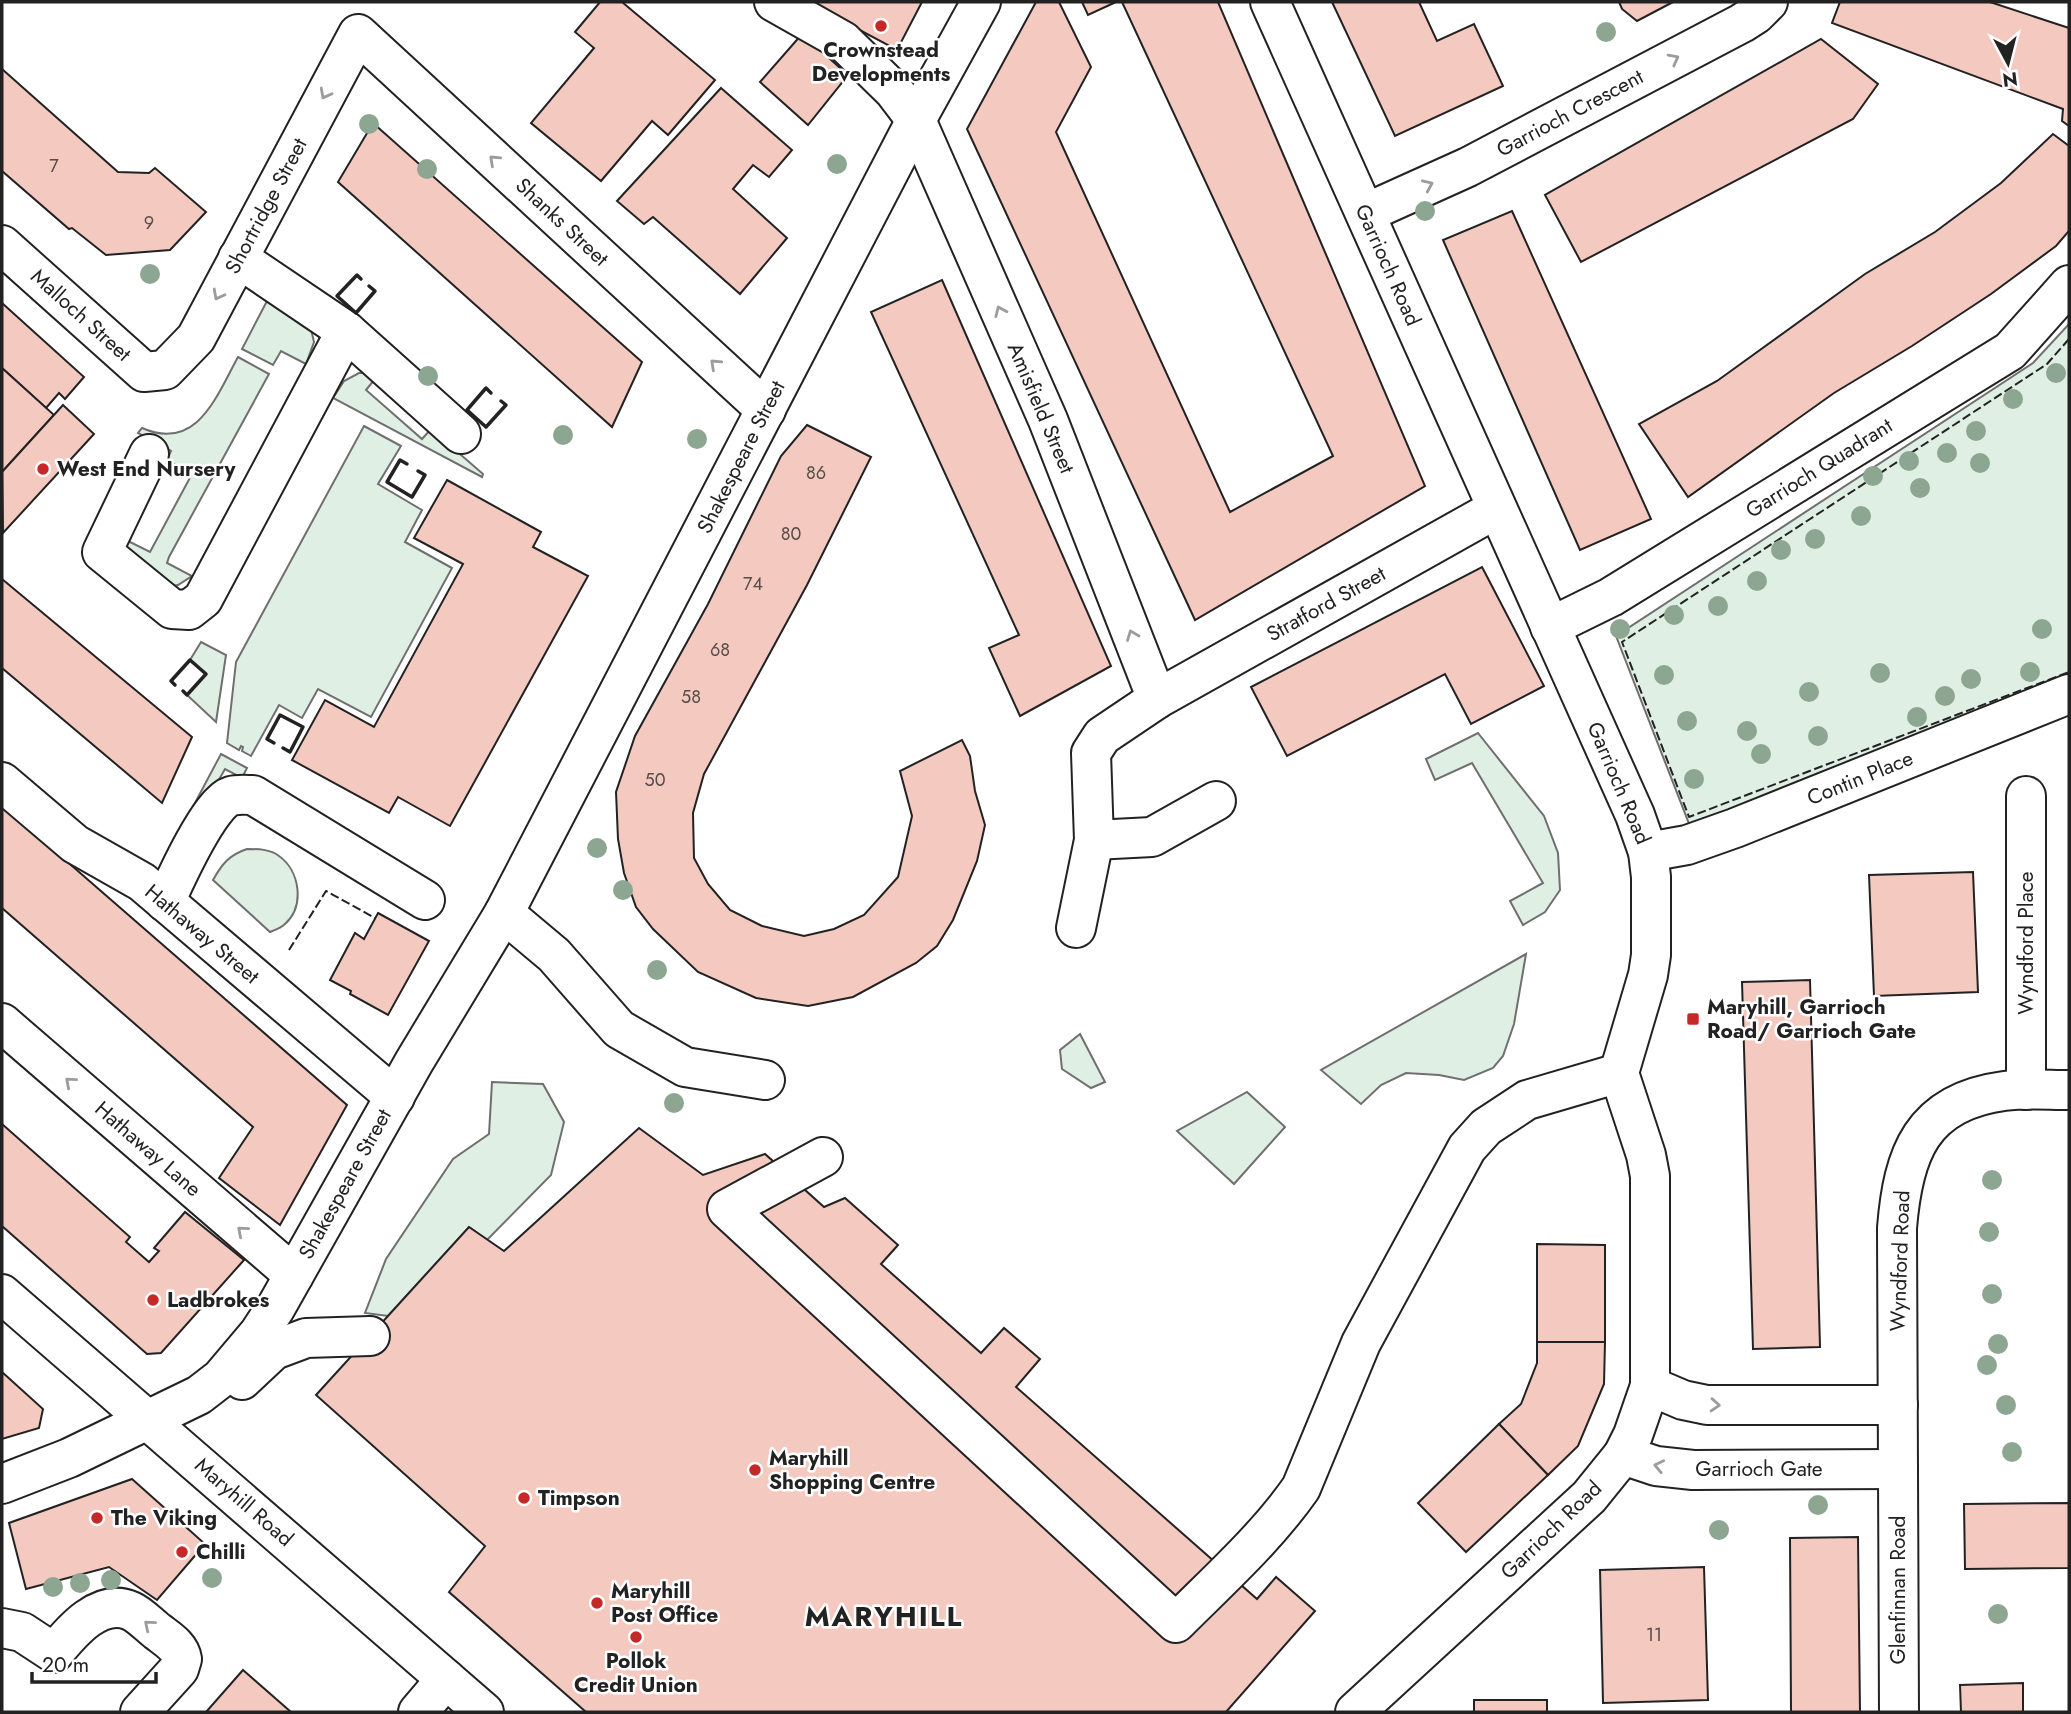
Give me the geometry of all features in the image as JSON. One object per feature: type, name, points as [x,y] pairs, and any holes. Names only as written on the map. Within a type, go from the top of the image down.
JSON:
[{"type":"street","name":"Amisfield Street","points":[[775,2],[843,41],[894,91],[916,120],[1048,420],[1157,699]]},
{"type":"street","name":"Shakespeare Street","points":[[2,1484],[69,1458],[199,1395],[221,1378],[258,1333],[504,913],[916,120],[981,2]]},
{"type":"street","name":"Garrioch Road","points":[[1270,2],[1635,815],[1648,852],[1652,901],[1648,975],[1619,1073],[1646,1155],[1650,1176],[1650,1386],[1633,1435],[1623,1455],[1590,1497],[1356,1712]]},
{"type":"street","name":"Garrioch Crescent","points":[[1366,213],[1495,153],[1742,23],[1756,15],[1768,2]]},
{"type":"street","name":"Shortridge Street","points":[[165,370],[196,338],[358,34]]},
{"type":"street","name":"Shanks Street","points":[[358,34],[766,410]]},
{"type":"street","name":"Malloch Street","points":[[2,245],[144,372],[165,370]]},
{"type":"street","points":[[238,258],[346,331],[461,434]]},
{"type":"street","name":"Garrioch Quadrant","points":[[1550,627],[1611,597],[2010,351],[2069,285]]},
{"type":"street","points":[[149,454],[102,552],[172,609],[188,610],[203,599],[346,331]]},
{"type":"street","name":"Stratford Street","points":[[1076,928],[1094,840],[1091,753],[1102,736],[1157,699],[1496,509]]},
{"type":"street","name":"Contin Place","points":[[1648,852],[1687,845],[1717,835],[2069,694]]},
{"type":"street","name":"Hathaway Street","points":[[2,782],[75,844],[142,882],[395,1097]]},
{"type":"street","points":[[165,902],[186,858],[218,805],[230,796],[253,795],[425,900]]},
{"type":"street","name":"Wyndford Place","points":[[2026,796],[2026,1090]]},
{"type":"street","points":[[1094,840],[1152,837],[1216,801]]},
{"type":"street","points":[[504,913],[554,956],[620,1029],[685,1067],[765,1080]]},
{"type":"street","name":"Hathaway Lane","points":[[2,1023],[294,1275]]},
{"type":"street","points":[[824,1157],[727,1209],[1176,1623],[1227,1573],[1301,1488],[1360,1343],[1467,1148],[1486,1127],[1505,1112],[1528,1100],[1619,1073]]},
{"type":"street","name":"Wyndford Road","points":[[1898,1469],[1897,1228],[1900,1187],[1908,1160],[1924,1131],[1952,1107],[1976,1096],[2007,1090],[2069,1090]]},
{"type":"street","name":"Maryhill Road","points":[[2,1294],[484,1712]]},
{"type":"street","points":[[149,1420],[196,1418],[228,1394],[274,1350],[295,1342],[306,1338],[370,1336]]},
{"type":"street","points":[[1650,1386],[1684,1400],[1707,1405],[1898,1405]]},
{"type":"street","name":"Garrioch Gate","points":[[1623,1455],[1656,1466],[1693,1470],[1898,1469]]},
{"type":"street","name":"Glenfinnan Road","points":[[1898,1469],[1899,1712]]},
{"type":"street","points":[[2,1628],[22,1632],[54,1653],[75,1628],[96,1614],[116,1607],[133,1612],[178,1648],[182,1659],[179,1669],[140,1712]]},
{"type":"street","points":[[418,1712],[446,1679]]},
{"type":"green space","points":[[267,301],[274,301],[310,325],[314,342],[306,364],[281,351],[273,365],[242,349]]},
{"type":"green space","points":[[2069,324],[2069,684],[1693,834],[1616,636],[2033,363]]},
{"type":"green space","points":[[238,357],[269,374],[169,557],[167,563],[192,576],[169,587],[125,552],[124,539],[150,552],[192,474],[167,460],[171,451],[138,433],[142,428],[161,433],[177,433],[191,427],[212,403]]},
{"type":"green space","points":[[359,373],[366,373],[375,379],[366,390],[422,439],[431,429],[483,474],[482,477],[333,398],[344,381]]},
{"type":"green space","points":[[364,426],[401,446],[378,484],[422,510],[405,542],[452,568],[371,717],[318,689],[302,718],[279,705],[251,756],[242,751],[243,747],[239,750],[227,743],[236,662]]},
{"type":"green space","points":[[201,642],[226,655],[216,722],[187,695],[206,674],[190,660]]},
{"type":"green space","points":[[1478,733],[1544,816],[1558,853],[1560,890],[1545,912],[1523,925],[1510,901],[1543,883],[1472,763],[1435,780],[1426,759]]},
{"type":"green space","points":[[221,754],[247,768],[242,778],[225,769],[178,852],[172,846]]},
{"type":"green space","points":[[247,849],[275,854],[286,862],[295,879],[297,899],[291,917],[278,929],[270,932],[213,880],[227,861]]},
{"type":"green space","points":[[1526,954],[1514,1024],[1503,1056],[1493,1068],[1464,1080],[1406,1073],[1381,1085],[1361,1104],[1321,1070]]},
{"type":"green space","points":[[1080,1034],[1105,1082],[1091,1088],[1062,1069],[1060,1050]]},
{"type":"green space","points":[[492,1082],[543,1084],[564,1122],[551,1175],[487,1240],[469,1227],[388,1316],[365,1313],[386,1259],[453,1159],[489,1134]]},
{"type":"green space","points":[[1247,1092],[1285,1127],[1234,1184],[1177,1131]]},
{"type":"building","points":[[600,2],[622,2],[715,80],[668,135],[652,121],[601,181],[531,123],[594,48],[575,32]]},
{"type":"building","name":"Crownstead Developments","points":[[807,2],[922,2],[897,50]]},
{"type":"building","points":[[1036,2],[1059,2],[1091,67],[1056,132],[1230,512],[1333,456],[1122,2],[1218,2],[1425,486],[1195,620],[967,129]]},
{"type":"building","points":[[1082,2],[1116,2],[1088,15]]},
{"type":"building","points":[[1332,2],[1419,2],[1437,41],[1474,24],[1503,86],[1395,136]]},
{"type":"building","points":[[1619,2],[1673,2],[1637,21],[1622,9]]},
{"type":"building","points":[[1840,2],[1990,2],[2069,28],[2069,126],[2062,121],[2063,109],[1832,23]]},
{"type":"building","points":[[802,34],[848,75],[808,125],[760,82]]},
{"type":"building","points":[[1821,39],[1878,84],[1853,119],[1581,262],[1545,195]]},
{"type":"building","points":[[2,69],[118,172],[149,173],[155,168],[206,212],[170,250],[106,255],[72,228],[69,229],[2,171]]},
{"type":"building","points":[[721,88],[792,150],[769,177],[753,165],[733,189],[787,238],[740,294],[653,217],[644,224],[617,201]]},
{"type":"building","points":[[373,123],[642,362],[612,427],[338,182]]},
{"type":"building","points":[[2053,134],[2069,146],[2069,231],[2056,246],[1991,294],[1834,393],[1688,497],[1639,424],[1717,381],[1865,274],[1935,232],[2001,183]]},
{"type":"building","points":[[1512,211],[1651,519],[1580,550],[1443,240]]},
{"type":"building","points":[[942,280],[1111,666],[1020,716],[989,648],[1019,635],[871,312]]},
{"type":"building","points":[[2,303],[84,377],[65,399],[59,393],[46,408],[2,368]]},
{"type":"building","points":[[2,368],[54,415],[2,472]]},
{"type":"building","points":[[63,405],[94,434],[3,533],[2,472]]},
{"type":"building","points":[[807,425],[871,457],[807,585],[704,774],[693,813],[694,858],[708,884],[730,910],[762,926],[804,936],[834,929],[864,915],[898,877],[912,816],[900,771],[962,740],[970,756],[975,791],[985,825],[977,861],[953,920],[937,946],[916,963],[853,997],[808,1006],[756,998],[698,972],[653,929],[636,907],[624,873],[618,839],[616,792],[635,736],[708,604],[781,456]]},
{"type":"building","points":[[447,480],[541,532],[533,547],[588,576],[450,826],[398,797],[389,813],[292,760],[325,700],[374,727],[463,564],[414,538]]},
{"type":"building","points":[[1482,567],[1544,686],[1471,724],[1445,674],[1287,756],[1251,687]]},
{"type":"building","points":[[2,579],[192,737],[162,803],[2,668]]},
{"type":"building","points":[[2,805],[347,1105],[280,1225],[219,1178],[253,1127],[2,908]]},
{"type":"building","points":[[1973,872],[1978,992],[1874,996],[1869,875]]},
{"type":"building","points":[[378,913],[429,941],[388,1015],[330,980],[355,933],[364,939]]},
{"type":"building","points":[[1810,980],[1820,1347],[1753,1349],[1742,982]]},
{"type":"building","points":[[2,1124],[130,1237],[126,1242],[149,1262],[159,1251],[154,1248],[185,1212],[244,1260],[161,1353],[147,1354],[2,1226]]},
{"type":"building","name":"Maryhill Shopping Centre","points":[[639,1128],[703,1175],[765,1154],[824,1207],[845,1198],[898,1245],[881,1264],[981,1353],[1004,1328],[1040,1359],[1016,1387],[1257,1599],[1276,1577],[1315,1611],[1226,1712],[586,1712],[449,1592],[485,1546],[316,1395],[469,1227],[504,1251]]},
{"type":"building","points":[[1537,1244],[1605,1245],[1605,1342],[1537,1342]]},
{"type":"building","points":[[1537,1342],[1605,1342],[1604,1384],[1578,1446],[1548,1475],[1499,1424],[1521,1404],[1537,1363]]},
{"type":"building","points":[[2,1372],[43,1409],[39,1428],[2,1439]]},
{"type":"building","points":[[1499,1424],[1548,1475],[1466,1552],[1418,1503]]},
{"type":"building","points":[[132,1479],[205,1544],[157,1600],[109,1567],[26,1589],[9,1523]]},
{"type":"building","points":[[2069,1503],[2069,1568],[1965,1569],[1964,1504]]},
{"type":"building","points":[[1858,1537],[1860,1712],[1791,1712],[1790,1538]]},
{"type":"building","points":[[1704,1567],[1708,1700],[1603,1703],[1600,1570]]},
{"type":"building","points":[[243,1670],[291,1712],[206,1712]]},
{"type":"building","points":[[2023,1683],[2023,1712],[1961,1712],[1960,1685]]},
{"type":"building","points":[[1474,1700],[1547,1700],[1547,1712],[1474,1712]]},
{"type":"fence","points":[[2069,339],[2047,364],[1622,642],[1689,817],[2069,672]]},
{"type":"fence","points":[[289,950],[326,891],[375,918]]},
{"type":"wall","points":[[361,279],[357,275],[337,296],[356,313],[375,291],[369,286]]},
{"type":"wall","points":[[491,393],[486,388],[467,410],[486,427],[506,405],[501,401]]},
{"type":"wall","points":[[407,464],[400,460],[387,482],[412,497],[425,475],[418,471]]},
{"type":"wall","points":[[175,685],[171,681],[190,660],[206,674],[187,695],[183,691]]},
{"type":"wall","points":[[274,743],[267,739],[280,715],[303,727],[290,752],[283,748]]},
{"type":"place","name":"Crownstead Developments","points":[[881,26]]},
{"type":"place","name":"West End Nursery","points":[[43,469]]},
{"type":"place","name":"Maryhill, Garrioch Road/ Garrioch Gate","points":[[1693,1019]]},
{"type":"place","name":"Ladbrokes","points":[[153,1300]]},
{"type":"place","name":"Maryhill Shopping Centre","points":[[755,1470]]},
{"type":"place","name":"Timpson","points":[[524,1498]]},
{"type":"place","name":"The Viking","points":[[97,1518]]},
{"type":"place","name":"Chilli","points":[[182,1552]]},
{"type":"place","name":"Maryhill Post Office","points":[[597,1603]]},
{"type":"place","name":"Pollok Credit Union","points":[[636,1637]]},
{"type":"district","name":"MARYHILL","points":[[884,1616]]}]
